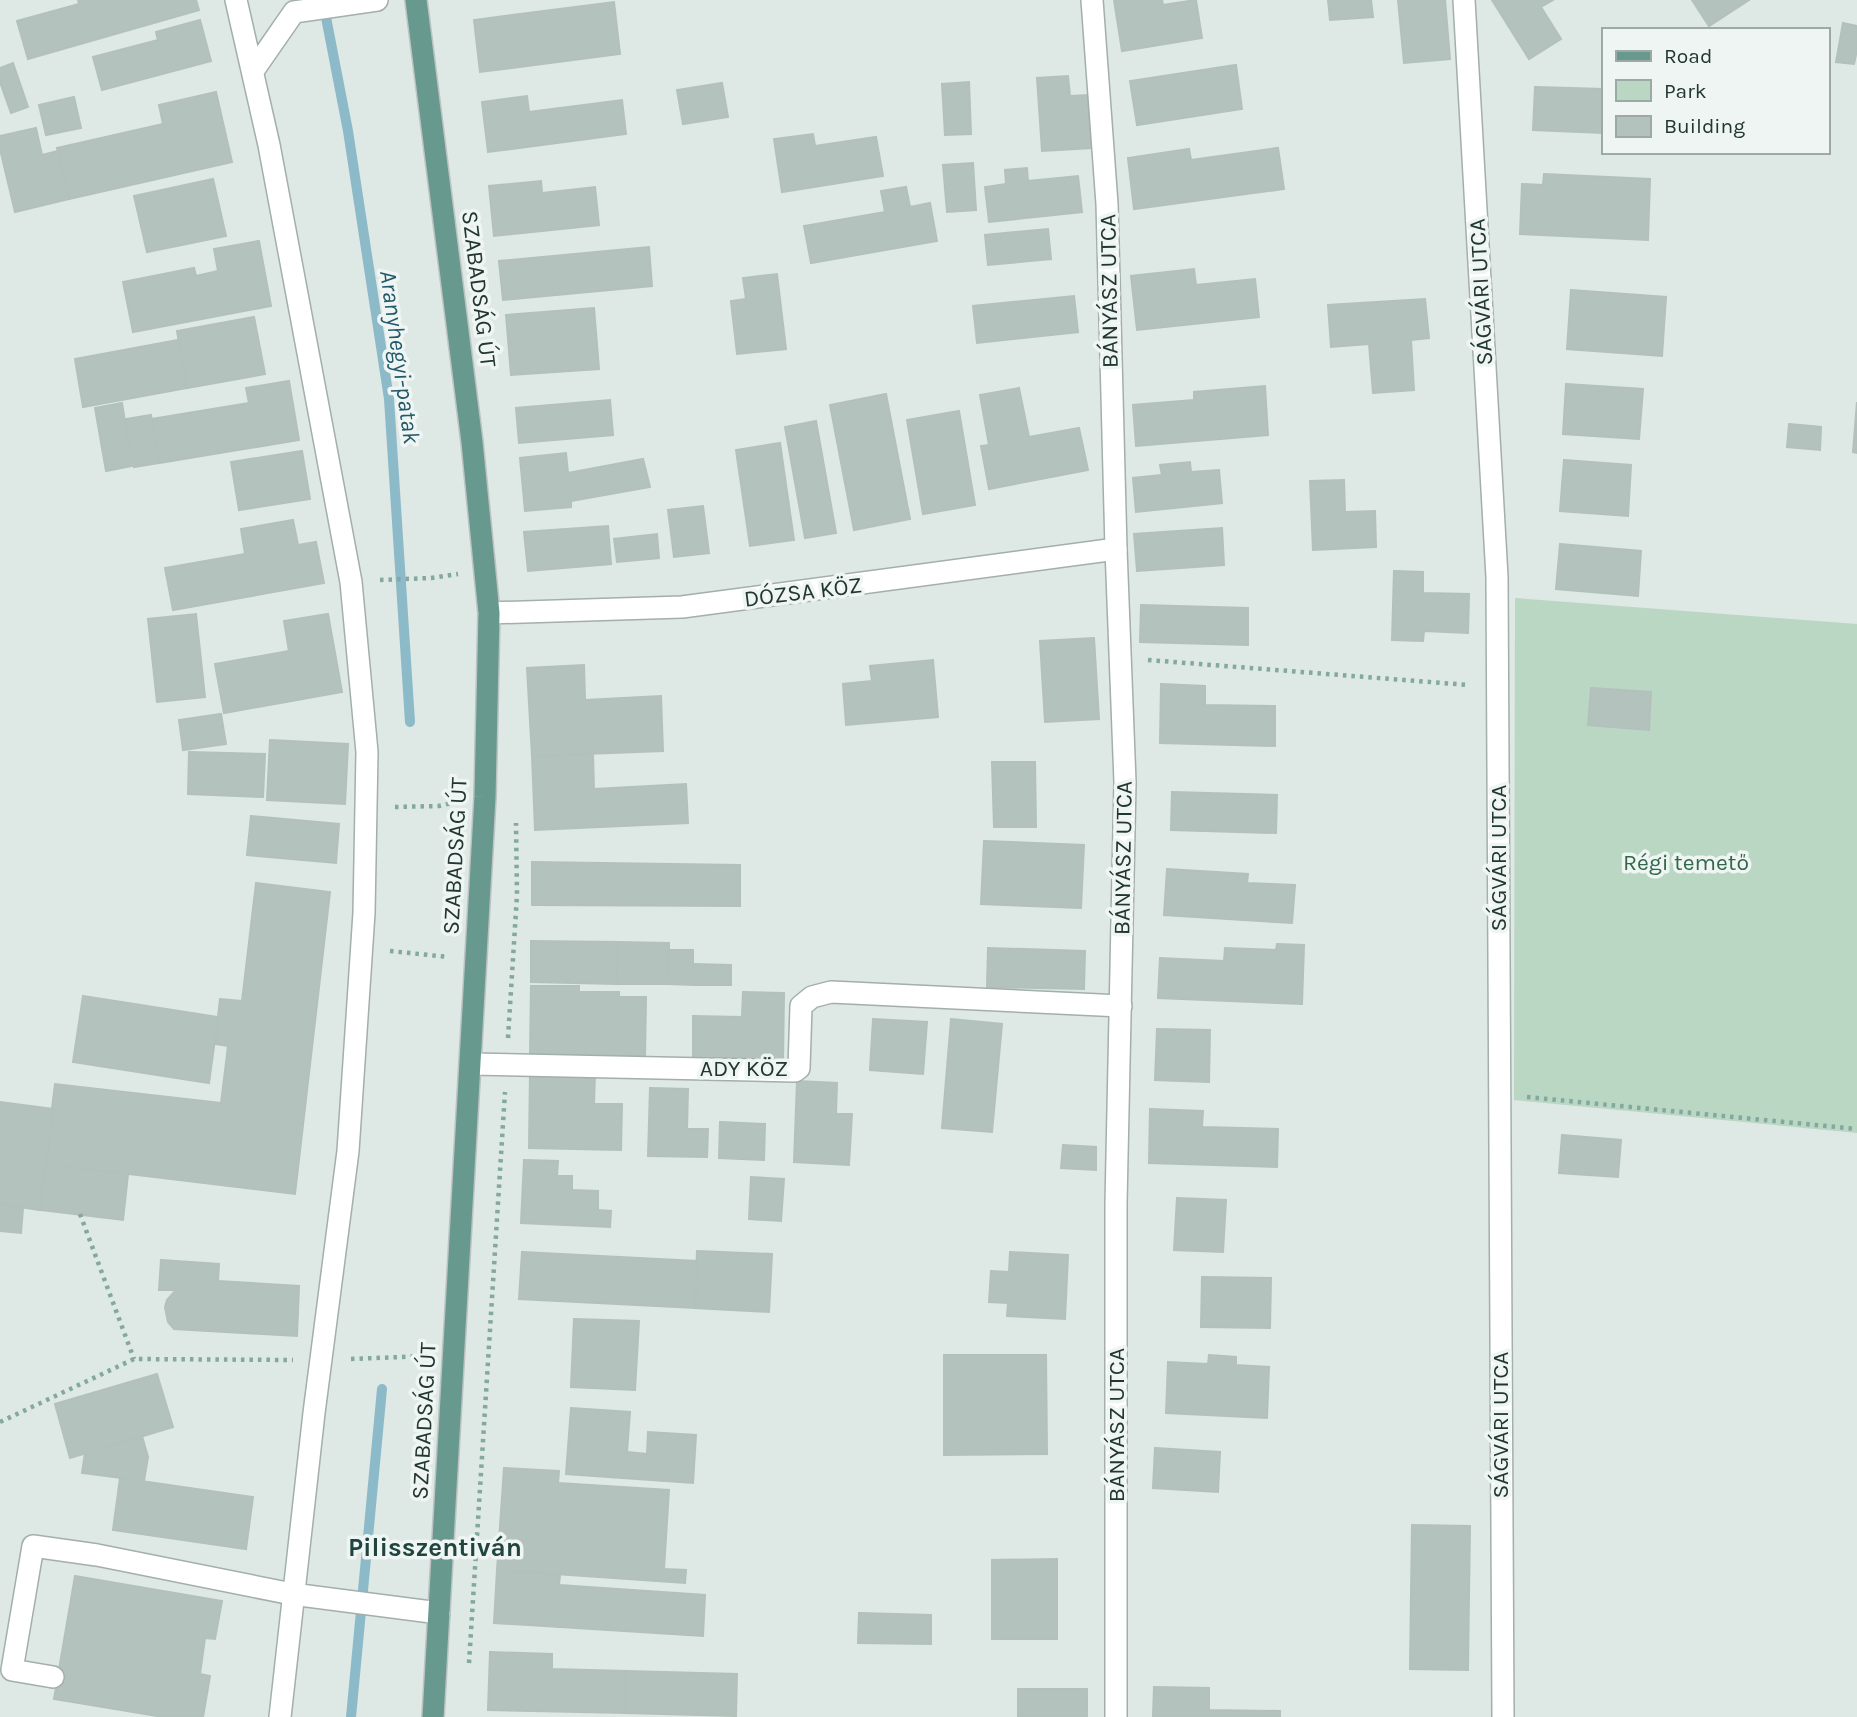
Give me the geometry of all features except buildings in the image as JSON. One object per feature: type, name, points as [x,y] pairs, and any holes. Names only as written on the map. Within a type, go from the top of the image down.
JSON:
[{"type":"main road","name":"SZABADSÁG ÚT","points":[[416,0],[472,442],[489,613],[485,797],[433,1717]]},
{"type":"street","points":[[236,0],[272,158],[351,582],[367,752],[364,913],[348,1151],[292,1594],[280,1717]]},
{"type":"street","points":[[253,71],[294,7],[343,5],[377,0]]},
{"type":"street","name":"BÁNYÁSZ UTCA","points":[[1092,0],[1107,204],[1125,782],[1116,1203],[1116,1717]]},
{"type":"street","name":"SÁGVÁRI UTCA","points":[[1464,0],[1497,577],[1503,1717]]},
{"type":"street","name":"DÓZSA KÖZ","points":[[489,613],[682,607],[1116,549]]},
{"type":"street","name":"ADY KÖZ","points":[[471,1064],[795,1071],[799,1068],[801,1006],[812,997],[831,992],[1121,1006]]},
{"type":"street","points":[[53,1677],[12,1670],[33,1546],[97,1555],[292,1594],[439,1613]]},
{"type":"path","points":[[389,580],[431,578]]},
{"type":"path","points":[[1120,658],[1450,683]]},
{"type":"path","points":[[398,807],[439,806]]},
{"type":"path","points":[[468,1676],[517,895],[516,820]]},
{"type":"path","points":[[398,952],[433,956]]},
{"type":"path","points":[[1499,1094],[1857,1129]]},
{"type":"path","points":[[80,1214],[134,1359]]},
{"type":"path","points":[[0,1422],[134,1359],[321,1360],[455,1354]]},
{"type":"green space","name":"Régi temető","points":[[1515,598],[1857,624],[1857,1133],[1514,1100]]},
{"type":"waterway","name":"Aranyhegyi-patak","points":[[324,7],[348,131],[389,399],[410,722]]},
{"type":"waterway","points":[[351,1717],[382,1389]]},
{"type":"district","name":"Pilisszentiván","points":[[435,1547]]}]
